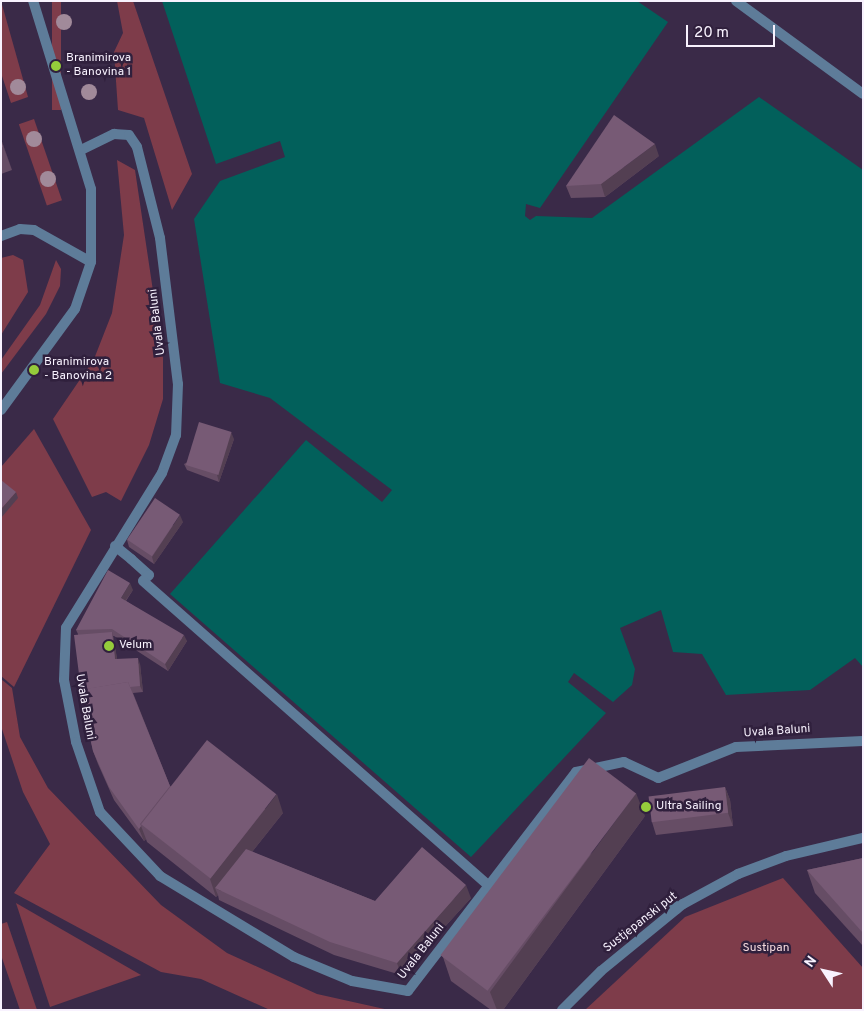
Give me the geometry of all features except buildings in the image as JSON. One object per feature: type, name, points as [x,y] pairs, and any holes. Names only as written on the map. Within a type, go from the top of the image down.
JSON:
[{"type":"street","points":[[1,410],[74,309],[91,262],[94,218],[81,150],[33,1]]},
{"type":"street","points":[[736,1],[863,94]]},
{"type":"street","name":"Uvala Baluni","points":[[81,150],[114,134],[129,135],[137,147],[160,238],[178,384],[176,435],[162,472],[66,628],[64,680],[76,742],[100,812],[160,876],[294,957],[352,981],[408,991],[576,772],[624,762],[658,778],[736,747],[863,741]]},
{"type":"street","points":[[1,236],[34,230],[91,262]]},
{"type":"street","points":[[115,546],[149,574],[143,581],[489,886]]},
{"type":"street","name":"Sustjepanski put","points":[[562,1010],[677,909],[746,871],[863,838]]},
{"type":"street","points":[[670,899],[677,909]]},
{"type":"green space","points":[[1,1],[28,97],[11,103],[1,73]]},
{"type":"green space","points":[[52,1],[61,1],[61,110],[52,110]]},
{"type":"green space","points":[[117,1],[133,1],[192,174],[172,210],[144,118],[118,110],[114,52],[123,33]]},
{"type":"green space","points":[[34,119],[62,200],[47,206],[19,124]]},
{"type":"green space","points":[[117,160],[135,170],[163,358],[163,399],[149,445],[121,501],[106,492],[92,497],[53,419],[94,359],[112,313],[124,235]]},
{"type":"green space","points":[[13,255],[23,260],[28,292],[1,335],[1,258]]},
{"type":"green space","points":[[56,260],[61,269],[60,286],[46,314],[1,374],[1,360],[40,305]]},
{"type":"green space","points":[[34,429],[91,530],[14,687],[1,676],[1,467]]},
{"type":"green space","points":[[1,679],[12,688],[20,737],[48,788],[161,905],[227,953],[317,994],[389,1010],[270,1010],[201,979],[161,972],[14,893],[50,844],[23,792],[1,726]]},
{"type":"green space","name":"Sustipan","points":[[783,878],[863,968],[863,1010],[585,1010],[685,917]]},
{"type":"green space","points":[[16,903],[141,975],[50,1007]]},
{"type":"green space","points":[[7,922],[37,1010],[20,1010],[1,955],[1,924]]},
{"type":"shaded area","points":[[162,1],[637,1],[668,22],[540,208],[526,204],[525,216],[530,220],[536,216],[592,218],[759,97],[863,170],[863,667],[855,658],[810,690],[726,695],[702,654],[673,652],[661,610],[620,628],[635,669],[632,685],[613,702],[574,673],[568,682],[606,713],[471,857],[170,594],[306,440],[382,502],[392,490],[270,398],[220,383],[194,219],[220,181],[285,157],[280,141],[216,164]]},
{"type":"place","name":"Branimirova - Banovina 1","points":[[56,66]]},
{"type":"place","name":"Branimirova - Banovina 2","points":[[34,370]]},
{"type":"place","name":"Velum","points":[[109,646]]},
{"type":"place","name":"Ultra Sailing","points":[[646,807]]}]
